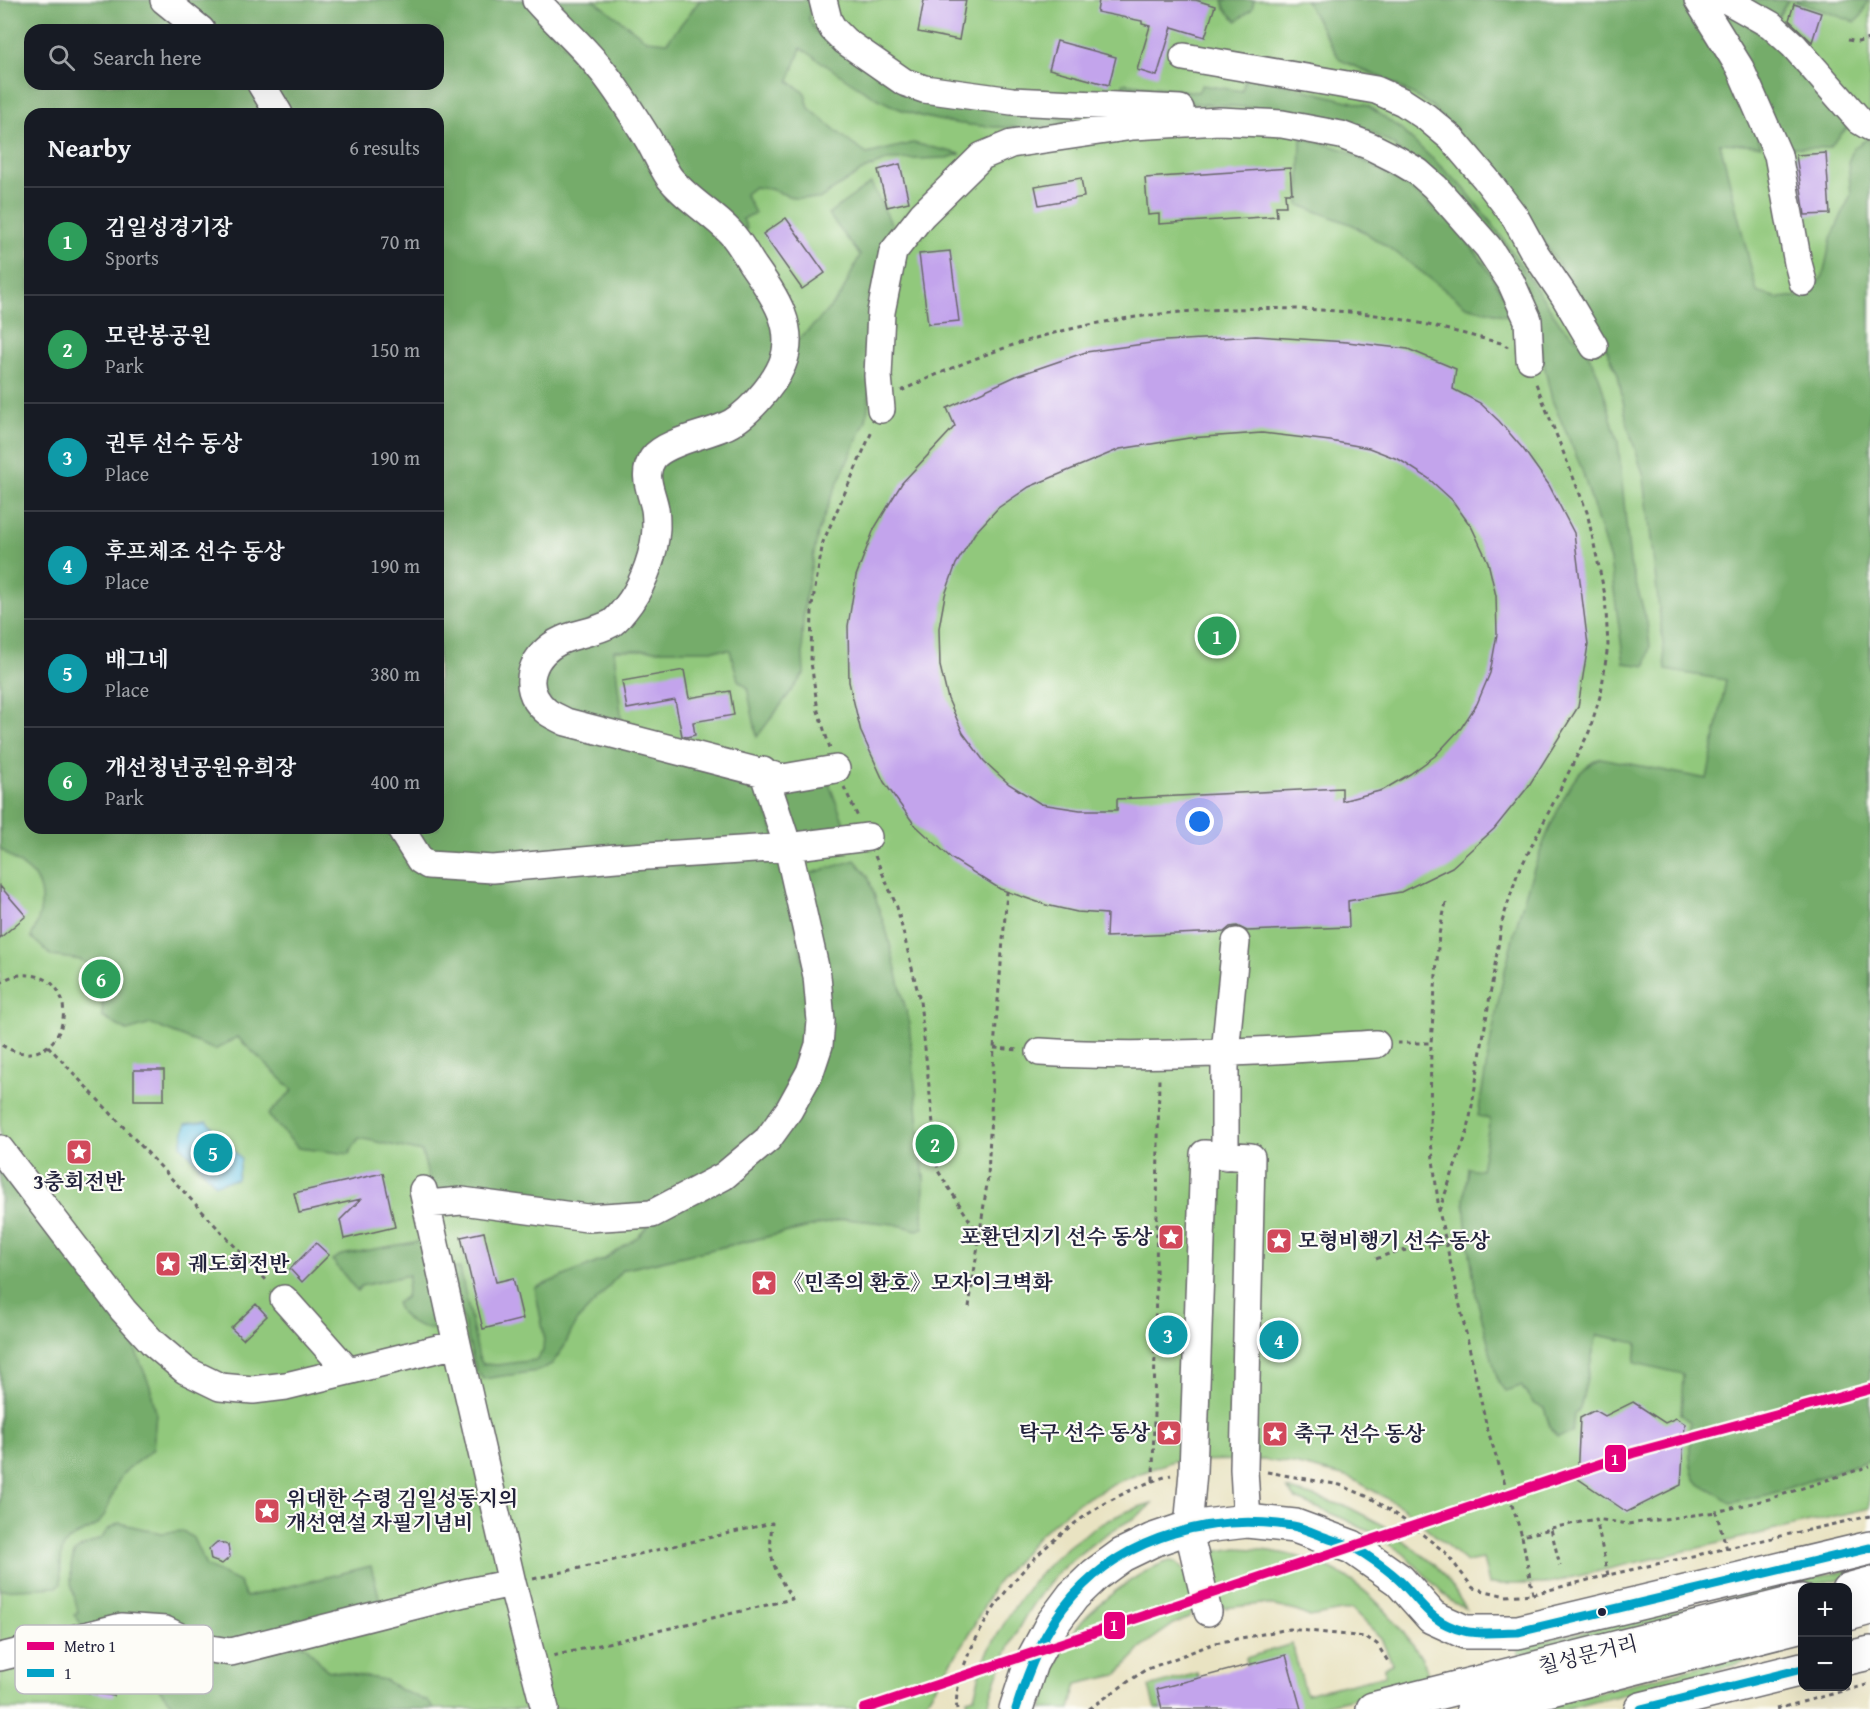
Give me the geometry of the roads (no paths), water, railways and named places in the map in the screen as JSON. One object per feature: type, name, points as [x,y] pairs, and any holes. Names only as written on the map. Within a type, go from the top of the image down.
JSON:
[{"type":"main road","name":"칠성문거리","points":[[1016,1709],[1031,1663],[1052,1624],[1074,1596],[1096,1574],[1122,1556],[1153,1540],[1188,1528],[1247,1521],[1295,1526],[1352,1547],[1399,1580],[1432,1617],[1465,1632],[1518,1632],[1870,1548]]},
{"type":"main road","points":[[1852,1589],[1870,1584]]},
{"type":"main road","name":"칠성문거리","points":[[1373,1709],[1798,1602]]},
{"type":"main road","points":[[1852,1613],[1870,1608]]},
{"type":"main road","name":"칠성문거리","points":[[1473,1709],[1798,1626]]},
{"type":"main road","points":[[1852,1657],[1870,1653]]},
{"type":"main road","points":[[1641,1709],[1798,1670]]},
{"type":"lane","points":[[164,0],[194,24]]},
{"type":"lane","points":[[536,0],[599,66],[647,138],[669,176],[682,191],[731,233],[775,297],[785,321],[788,345],[781,366],[767,389],[741,417],[725,427],[684,440],[653,457],[648,471],[648,486],[655,508],[656,531],[650,557],[639,587],[630,603],[615,621],[598,630],[561,641],[543,652],[533,666],[531,682],[534,694],[544,710],[566,722],[783,777],[836,769]]},
{"type":"lane","points":[[823,0],[833,29],[845,41],[904,82],[924,88],[1012,101],[1178,108],[1219,121]]},
{"type":"lane","points":[[1698,0],[1740,68],[1778,155],[1803,282]]},
{"type":"lane","points":[[1727,0],[1771,26],[1794,46],[1860,122],[1870,128]]},
{"type":"lane","points":[[1184,57],[1376,90],[1403,102],[1426,117],[1451,138],[1508,207],[1594,346]]},
{"type":"lane","points":[[265,90],[275,108]]},
{"type":"lane","points":[[891,400],[878,376],[881,312],[893,252],[922,215],[982,156],[1011,144],[1132,126],[1219,121],[1282,124],[1341,135],[1370,146],[1418,172],[1436,187],[1488,247],[1511,282],[1528,320],[1530,359]]},
{"type":"lane","points":[[544,1709],[457,1344],[425,1197],[587,1218],[652,1214],[724,1176],[768,1139],[789,1110],[810,1072],[819,1045],[821,1021],[817,976],[788,847],[763,771]]},
{"type":"lane","points":[[404,834],[420,860],[428,865],[493,868],[788,847],[868,837]]},
{"type":"lane","points":[[1225,1156],[1225,1053],[1236,942]]},
{"type":"lane","points":[[1040,1052],[1090,1055],[1225,1053],[1376,1044]]},
{"type":"lane","points":[[0,1149],[123,1310],[153,1343],[185,1370],[220,1387],[254,1390],[286,1386],[457,1344]]},
{"type":"lane","points":[[1208,1612],[1188,1528],[1193,1472],[1204,1154],[1251,1157],[1244,1469],[1247,1521]]},
{"type":"lane","points":[[284,1299],[348,1371]]},
{"type":"lane","points":[[213,1649],[231,1652],[464,1593],[513,1583]]},
{"type":"water","points":[[207,1121],[241,1159],[237,1179],[215,1184],[181,1145],[186,1124]]},
{"type":"metro line","name":"1","points":[[864,1709],[1633,1453],[1870,1389]]},
{"type":"place","name":"김일성경기장","points":[[1217,636]]},
{"type":"place","name":"개선청년공원유희장","points":[[101,979]]},
{"type":"place","name":"모란봉공원","points":[[935,1144]]},
{"type":"place","name":"3충회전반","points":[[79,1152]]},
{"type":"place","name":"배그네","points":[[213,1153]]},
{"type":"place","name":"포환던지기 선수 동상","points":[[1171,1237]]},
{"type":"place","name":"모형비행기 선수 동상","points":[[1279,1241]]},
{"type":"place","name":"궤도회전반","points":[[168,1264]]},
{"type":"place","name":"《민족의 환호》모자이크벽화","points":[[764,1283]]},
{"type":"place","name":"권투 선수 동상","points":[[1168,1335]]},
{"type":"place","name":"후프체조 선수 동상","points":[[1279,1340]]},
{"type":"place","name":"탁구 선수 동상","points":[[1169,1433]]},
{"type":"place","name":"축구 선수 동상","points":[[1275,1434]]},
{"type":"place","name":"위대한 수령 김일성동지의 개선연설 자필기념비","points":[[267,1511]]}]
